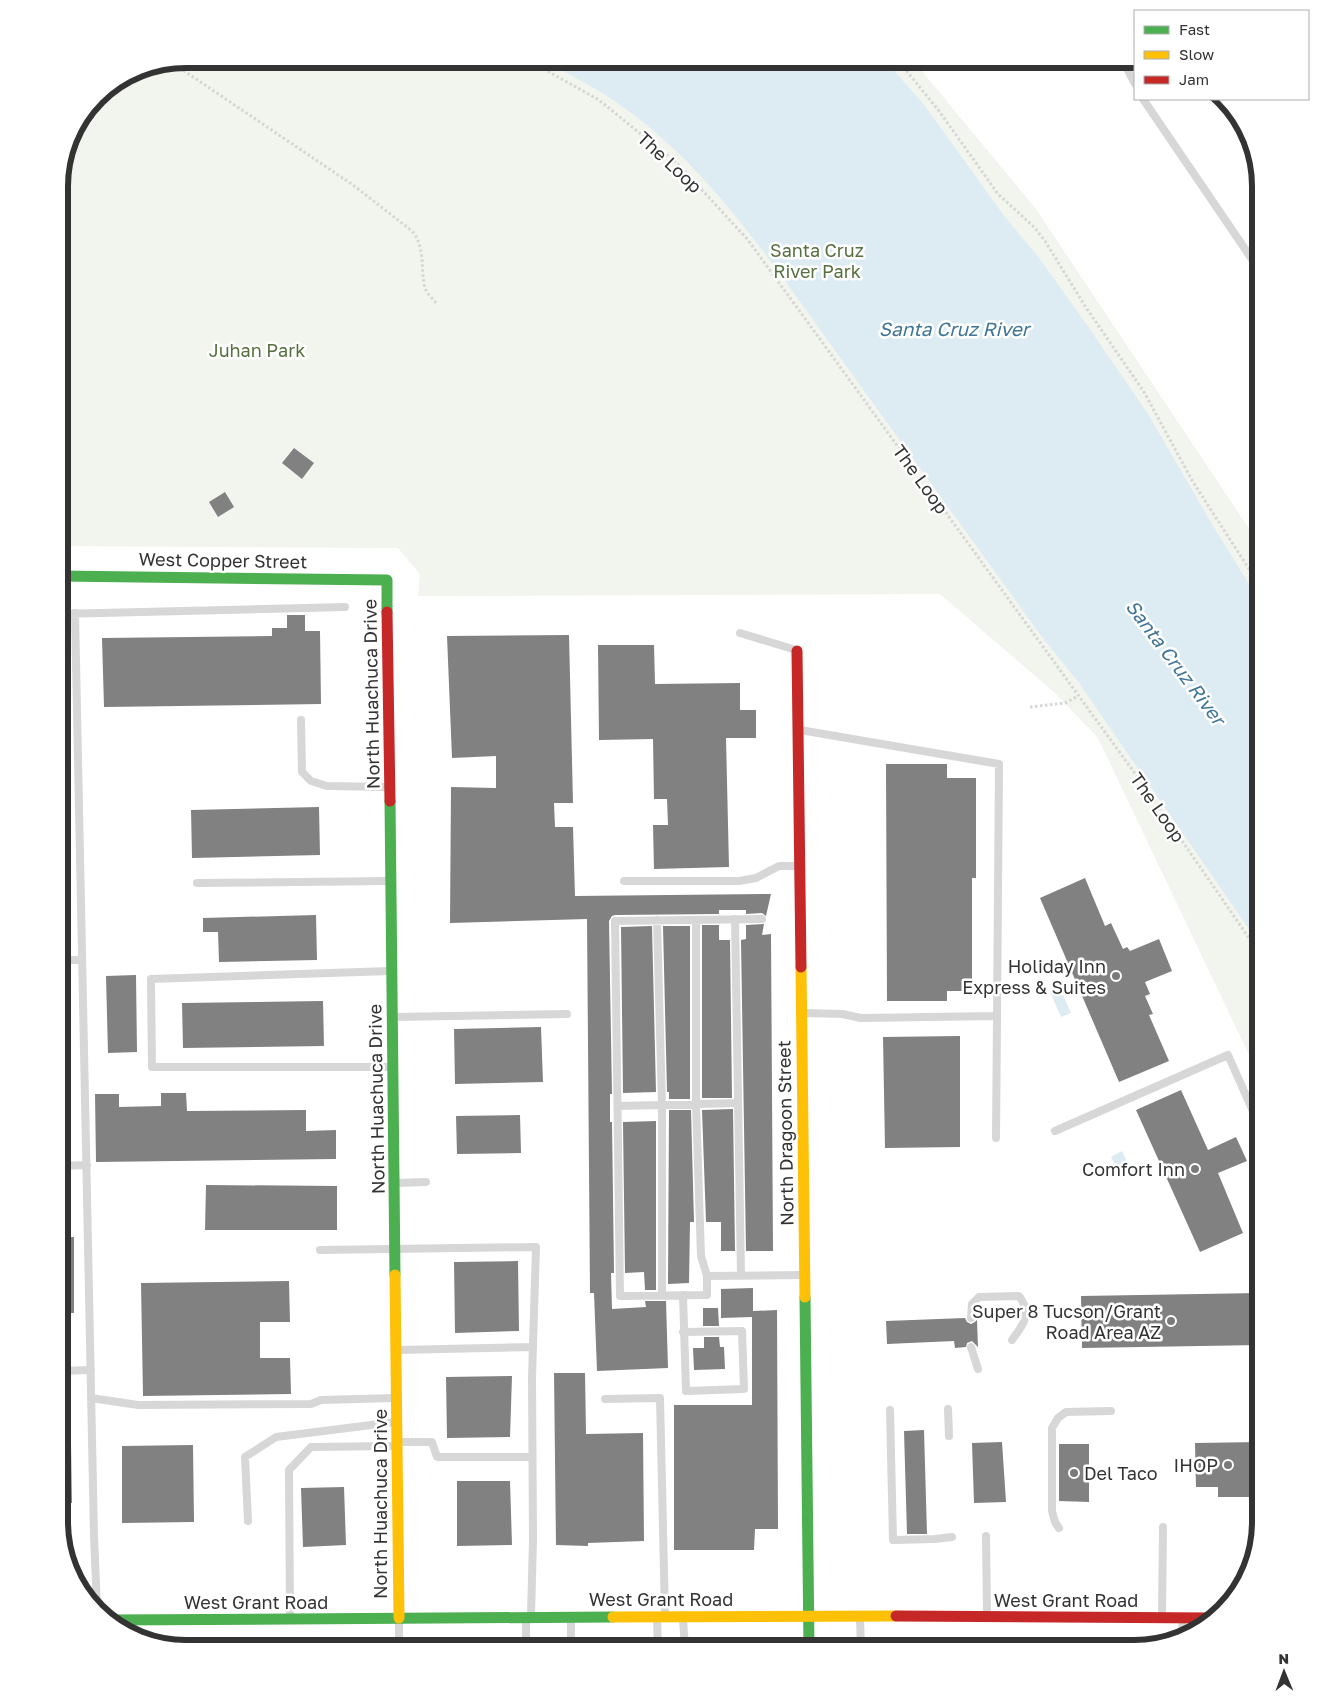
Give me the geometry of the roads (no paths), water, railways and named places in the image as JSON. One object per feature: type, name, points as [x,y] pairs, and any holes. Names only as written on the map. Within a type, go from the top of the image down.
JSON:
[{"type":"street","name":"West Copper Street","points":[[68,576],[387,580]]},
{"type":"street","name":"North Huachuca Drive","points":[[387,580],[399,1618]]},
{"type":"street","name":"North Dragoon Street","points":[[797,650],[809,1640]]},
{"type":"street","name":"West Grant Road","points":[[125,1623],[290,1619],[683,1616],[1201,1618]]},
{"type":"lane","points":[[1127,68],[1134,82]]},
{"type":"lane","points":[[1144,100],[1252,259]]},
{"type":"lane","points":[[68,613],[345,606]]},
{"type":"lane","points":[[75,613],[97,1599]]},
{"type":"lane","points":[[740,633],[797,650]]},
{"type":"lane","points":[[301,720],[302,772],[311,780],[327,786],[390,786]]},
{"type":"lane","points":[[798,729],[999,764],[996,1138]]},
{"type":"lane","points":[[624,881],[739,881],[756,878],[779,866],[800,866]]},
{"type":"lane","points":[[198,883],[391,881]]},
{"type":"lane","points":[[735,919],[741,1276]]},
{"type":"lane","points":[[696,920],[696,1104],[701,1256],[707,1276],[707,1295],[620,1296],[615,921],[762,919]]},
{"type":"lane","points":[[657,920],[662,1105],[662,1296]]},
{"type":"lane","points":[[68,960],[82,960]]},
{"type":"lane","points":[[392,971],[151,979],[152,1067],[393,1067]]},
{"type":"lane","points":[[802,1013],[842,1014],[860,1018],[997,1016]]},
{"type":"lane","points":[[392,1018],[568,1014]]},
{"type":"lane","points":[[1055,1131],[1228,1055],[1252,1109]]},
{"type":"lane","points":[[618,1106],[738,1103]]},
{"type":"lane","points":[[68,1166],[86,1166]]},
{"type":"lane","points":[[394,1183],[426,1182]]},
{"type":"lane","points":[[320,1250],[536,1247],[533,1347],[533,1539],[527,1640]]},
{"type":"lane","points":[[707,1276],[804,1275]]},
{"type":"lane","points":[[683,1295],[683,1332],[686,1391],[744,1389],[742,1331],[683,1332]]},
{"type":"lane","points":[[972,1318],[972,1304],[979,1297],[1019,1296],[1026,1304],[1026,1321],[1012,1340]]},
{"type":"lane","points":[[396,1350],[533,1347]]},
{"type":"lane","points":[[972,1347],[978,1369]]},
{"type":"lane","points":[[68,1371],[91,1370]]},
{"type":"lane","points":[[91,1398],[138,1405],[311,1404],[321,1400],[397,1398]]},
{"type":"lane","points":[[605,1400],[660,1398],[661,1617],[659,1640]]},
{"type":"lane","points":[[948,1409],[949,1436]]},
{"type":"lane","points":[[890,1410],[893,1540],[935,1539],[952,1536]]},
{"type":"lane","points":[[1059,1528],[1052,1511],[1052,1428],[1058,1418],[1066,1412],[1111,1411]]},
{"type":"lane","points":[[248,1522],[245,1457],[276,1436],[397,1422]]},
{"type":"lane","points":[[290,1619],[289,1470],[311,1447],[432,1442],[437,1457],[532,1457]]},
{"type":"lane","points":[[1162,1618],[1163,1528]]},
{"type":"lane","points":[[986,1536],[987,1617]]},
{"type":"lane","points":[[683,1616],[684,1640]]},
{"type":"lane","points":[[860,1616],[861,1640]]},
{"type":"lane","points":[[571,1617],[572,1640]]},
{"type":"lane","points":[[399,1618],[399,1640]]},
{"type":"lane","points":[[1182,1618],[1182,1628]]},
{"type":"water","name":"Santa Cruz River","points":[[557,68],[892,68],[925,106],[1005,217],[1040,259],[1148,414],[1252,589],[1252,933],[1079,683],[1039,633],[797,297],[745,228],[718,195],[657,134],[603,93]]},
{"type":"water","points":[[1060,988],[1071,1013],[1061,1017],[1050,992]]},
{"type":"water","points":[[1122,1151],[1133,1174],[1123,1179],[1111,1157]]},
{"type":"place","name":"Holiday Inn Express & Suites","points":[[1116,976]]},
{"type":"place","name":"Comfort Inn","points":[[1195,1169]]},
{"type":"place","name":"Super 8 Tucson/Grant Road Area AZ","points":[[1171,1321]]},
{"type":"place","name":"IHOP","points":[[1228,1465]]},
{"type":"place","name":"Del Taco","points":[[1074,1473]]},
{"type":"park label","name":"Santa Cruz River Park","points":[[817,260]]},
{"type":"park label","name":"Juhan Park","points":[[257,350]]}]
